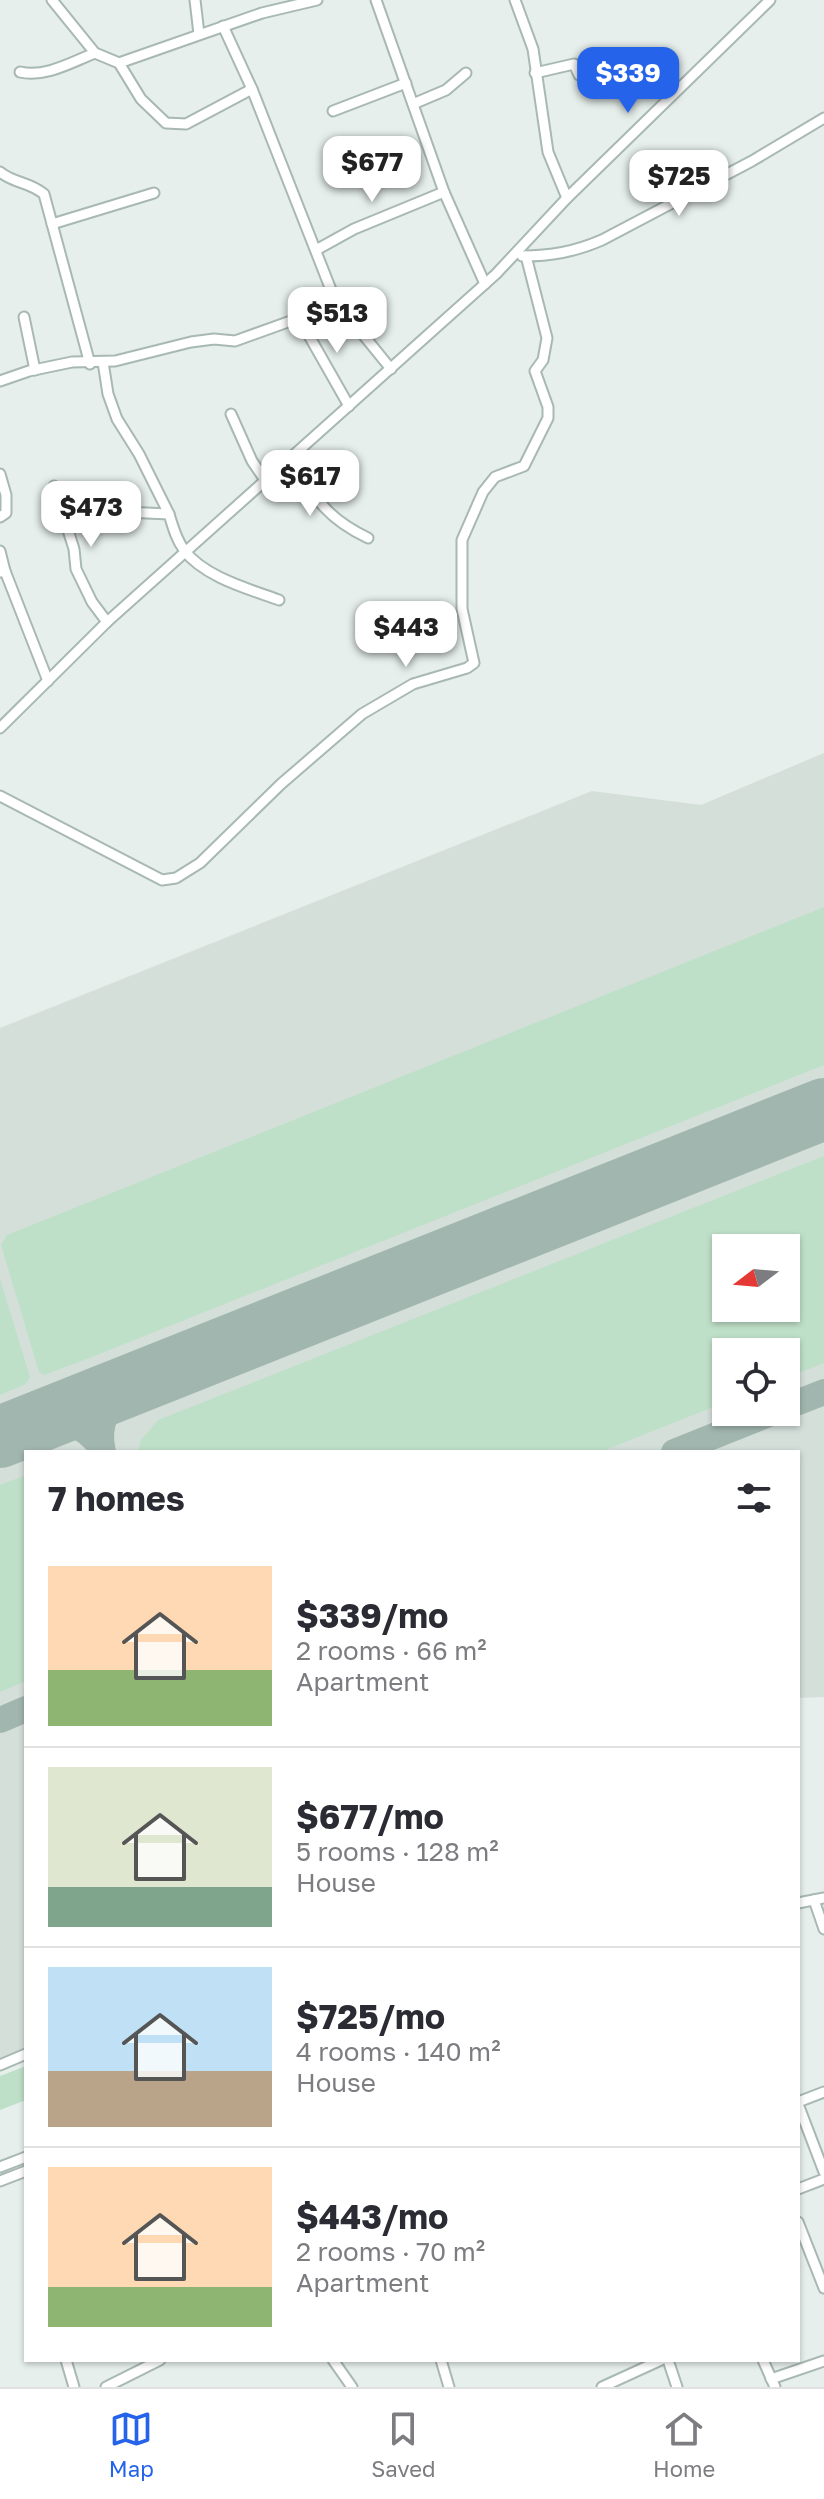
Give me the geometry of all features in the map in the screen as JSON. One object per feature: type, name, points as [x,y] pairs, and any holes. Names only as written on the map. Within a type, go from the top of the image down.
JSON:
[{"type":"street","points":[[52,0],[95,53],[119,63],[141,99],[166,123],[175,125],[200,117],[252,89]]},
{"type":"street","points":[[195,0],[199,34]]},
{"type":"street","points":[[119,63],[262,13],[317,0]]},
{"type":"street","points":[[376,0],[444,192],[485,284]]},
{"type":"street","points":[[515,0],[533,49],[548,152],[567,198]]},
{"type":"street","points":[[0,728],[107,622],[514,257],[567,198],[770,0]]},
{"type":"street","points":[[223,26],[252,89],[335,300],[391,369]]},
{"type":"street","points":[[20,72],[39,73],[95,53]]},
{"type":"street","points":[[535,73],[574,64],[579,75]]},
{"type":"street","points":[[413,104],[446,90],[466,73]]},
{"type":"street","points":[[333,111],[406,83]]},
{"type":"street","points":[[514,257],[552,256],[577,251],[602,240],[752,161],[824,118]]},
{"type":"street","points":[[0,172],[9,180],[33,185],[44,194],[90,364]]},
{"type":"street","points":[[316,250],[354,229],[444,192]]},
{"type":"street","points":[[52,224],[154,193]]},
{"type":"street","points":[[0,796],[162,880],[176,878],[200,863],[281,784],[362,714],[413,684],[467,668],[474,663],[462,609],[462,540],[483,492],[495,477],[524,466],[548,418],[548,407],[535,371],[543,360],[547,338],[526,256]]},
{"type":"street","points":[[0,381],[72,362],[103,362],[214,339],[235,341],[299,318],[335,300]]},
{"type":"street","points":[[24,317],[35,370]]},
{"type":"street","points":[[299,318],[349,406]]},
{"type":"street","points":[[103,362],[108,394],[117,419],[139,454],[185,553],[215,574],[279,600]]},
{"type":"street","points":[[231,414],[252,461],[265,480]]},
{"type":"street","points":[[291,457],[318,502],[342,525],[368,538]]},
{"type":"street","points":[[0,474],[6,505],[6,513],[0,517]]},
{"type":"street","points":[[54,486],[74,549],[76,569],[92,602],[107,622]]},
{"type":"street","points":[[124,512],[169,514]]},
{"type":"street","points":[[0,551],[3,572],[48,681]]},
{"type":"street","points":[[819,1899],[824,1929]]},
{"type":"street","points":[[0,2065],[24,2055]]},
{"type":"street","points":[[800,2102],[824,2092]]},
{"type":"street","points":[[800,2108],[824,2172]]},
{"type":"street","points":[[0,2167],[24,2158]]},
{"type":"street","points":[[0,2181],[24,2172]]},
{"type":"street","points":[[800,2188],[824,2179]]},
{"type":"street","points":[[800,2226],[821,2273],[824,2288]]},
{"type":"street","points":[[764,2362],[773,2383],[824,2361]]},
{"type":"street","points":[[67,2362],[74,2387]]},
{"type":"street","points":[[106,2387],[156,2362]]},
{"type":"street","points":[[334,2362],[352,2387]]},
{"type":"street","points":[[442,2362],[449,2387]]},
{"type":"street","points":[[602,2387],[657,2362]]},
{"type":"street","points":[[669,2362],[677,2387]]},
{"type":"shaded area","points":[[824,753],[824,1697],[800,1698],[800,1450],[24,1450],[24,2050],[0,2060],[0,1028],[592,791],[701,805]]},
{"type":"green space","points":[[824,907],[824,1065],[82,1361],[44,1375],[39,1372],[1,1245],[7,1235]]},
{"type":"green space","points":[[824,1156],[824,1363],[800,1372],[800,1338],[712,1338],[712,1408],[605,1450],[138,1450],[141,1440],[158,1420]]},
{"type":"green space","points":[[0,1279],[30,1377],[26,1384],[0,1395]]},
{"type":"green space","points":[[24,1476],[24,1682],[0,1692],[0,1485]]},
{"type":"green space","points":[[24,2067],[24,2101],[0,2110],[0,2076]]},
{"type":"taxiway","points":[[103,1450],[101,1432],[105,1415],[128,1386]]},
{"type":"taxiway","points":[[800,1401],[824,1392]]},
{"type":"taxiway","points":[[32,1424],[72,1424],[87,1432],[102,1448]]},
{"type":"taxiway","points":[[679,1450],[739,1426]]},
{"type":"taxiway","points":[[0,1720],[24,1710]]},
{"type":"runway","points":[[0,1437],[824,1109]]}]
